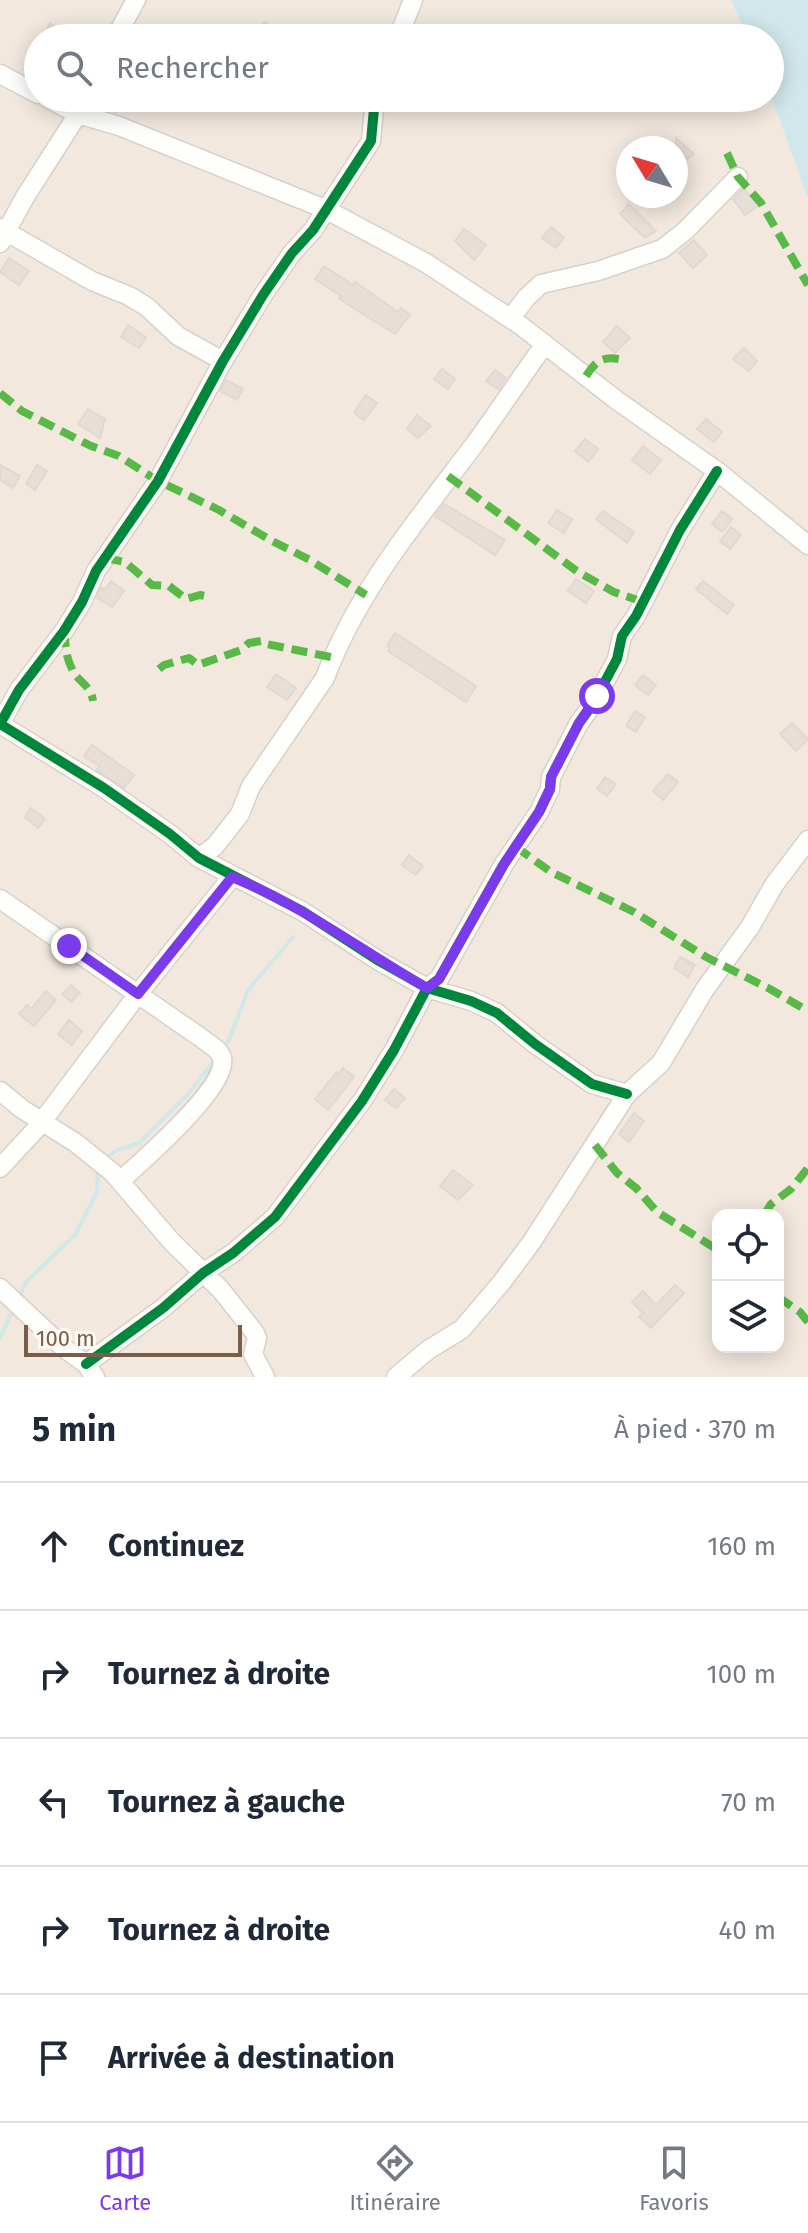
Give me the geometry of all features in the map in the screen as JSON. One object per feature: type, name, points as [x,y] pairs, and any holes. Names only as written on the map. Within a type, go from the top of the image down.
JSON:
[{"type":"street","points":[[123,24],[136,0]]},
{"type":"street","points":[[404,24],[413,0]]},
{"type":"street","points":[[0,74],[24,87]]},
{"type":"street","points":[[77,112],[2,235],[92,281],[129,296],[147,307],[178,336],[223,361]]},
{"type":"street","points":[[92,112],[119,126],[325,209],[426,263],[511,318],[615,399],[717,471],[808,545]]},
{"type":"street","points":[[374,112],[371,141],[313,230],[292,253],[263,295],[158,481],[96,571],[64,631],[19,690],[0,724],[104,788],[199,858],[302,911],[427,988],[486,1007],[592,1084],[627,1094]]},
{"type":"street","points":[[511,318],[541,284],[598,271],[662,249],[719,199],[738,177]]},
{"type":"street","points":[[199,858],[215,846],[240,814],[251,786],[325,678],[331,657],[366,595],[545,344]]},
{"type":"street","points":[[0,1288],[91,1371],[203,1273],[233,1253],[275,1217],[362,1101],[427,988],[439,979],[504,864],[539,812],[550,789],[551,777],[617,659],[622,636],[636,616],[680,530],[717,471]]},
{"type":"street","points":[[396,1377],[428,1350],[462,1329],[486,1303],[531,1243],[627,1094],[661,1063],[705,989],[808,840]]},
{"type":"street","points":[[0,1168],[44,1121],[138,994],[232,877]]},
{"type":"street","points":[[0,899],[220,1053],[223,1061],[221,1075],[188,1117],[120,1181]]},
{"type":"street","points":[[0,1091],[86,1150],[120,1181],[171,1241],[221,1290],[255,1333],[257,1338],[253,1354],[265,1377]]},
{"type":"shaded area","points":[[0,0],[731,0],[741,24],[24,24],[24,112],[777,112],[808,199],[808,1377],[0,1377]]},
{"type":"water","points":[[731,0],[808,0],[808,199],[777,112],[784,112],[784,24],[741,24]]},
{"type":"building","points":[[744,188],[758,206],[745,215],[733,199]]},
{"type":"building","points":[[625,208],[633,208],[656,231],[645,238],[620,214]]},
{"type":"building","points":[[551,227],[564,238],[556,248],[542,238]]},
{"type":"building","points":[[464,229],[486,245],[474,260],[455,241]]},
{"type":"building","points":[[694,240],[707,255],[693,268],[679,253]]},
{"type":"building","points":[[9,258],[29,271],[19,285],[0,272]]},
{"type":"building","points":[[324,266],[353,285],[355,282],[398,312],[401,308],[410,315],[395,334],[350,306],[339,298],[341,296],[315,279]]},
{"type":"building","points":[[128,325],[146,337],[139,348],[121,337]]},
{"type":"building","points":[[617,326],[630,338],[615,353],[603,342]]},
{"type":"building","points":[[744,348],[757,361],[749,371],[733,359]]},
{"type":"building","points":[[442,369],[455,379],[448,389],[434,379]]},
{"type":"building","points":[[495,370],[506,378],[498,389],[486,381]]},
{"type":"building","points":[[226,380],[243,389],[237,400],[220,391]]},
{"type":"building","points":[[366,395],[377,403],[364,420],[354,413]]},
{"type":"building","points":[[88,409],[105,419],[100,438],[78,424]]},
{"type":"building","points":[[417,415],[431,426],[418,438],[407,429]]},
{"type":"building","points":[[706,419],[722,432],[714,442],[697,429]]},
{"type":"building","points":[[585,439],[598,449],[588,462],[575,451]]},
{"type":"building","points":[[643,446],[661,460],[650,474],[632,460]]},
{"type":"building","points":[[0,465],[20,476],[13,488],[0,480]]},
{"type":"building","points":[[37,465],[47,471],[35,490],[26,484]]},
{"type":"building","points":[[444,504],[505,540],[495,555],[435,516]]},
{"type":"building","points":[[557,510],[572,519],[564,533],[548,523]]},
{"type":"building","points":[[603,511],[634,532],[627,543],[596,519]]},
{"type":"building","points":[[722,511],[732,519],[722,532],[712,524]]},
{"type":"building","points":[[731,527],[741,535],[730,549],[720,541]]},
{"type":"building","points":[[576,579],[594,591],[586,603],[568,591]]},
{"type":"building","points":[[111,581],[124,591],[112,607],[97,598],[101,588],[105,590]]},
{"type":"building","points":[[703,581],[734,605],[727,614],[696,589]]},
{"type":"building","points":[[395,633],[476,686],[466,702],[388,651],[390,648],[387,646]]},
{"type":"building","points":[[276,674],[296,688],[287,700],[267,687]]},
{"type":"building","points":[[643,675],[656,685],[648,695],[635,685]]},
{"type":"building","points":[[635,711],[645,717],[636,732],[626,726]]},
{"type":"building","points":[[792,723],[808,739],[796,751],[780,734]]},
{"type":"building","points":[[92,745],[134,775],[124,788],[97,770],[99,766],[84,756]]},
{"type":"building","points":[[668,774],[678,782],[663,800],[653,791]]},
{"type":"building","points":[[605,777],[616,784],[607,796],[597,789]]},
{"type":"building","points":[[31,808],[45,819],[38,828],[25,817]]},
{"type":"building","points":[[409,855],[423,866],[416,875],[402,865]]},
{"type":"building","points":[[680,957],[695,965],[688,977],[674,968]]},
{"type":"building","points":[[71,985],[80,993],[71,1002],[62,994]]},
{"type":"building","points":[[46,991],[56,1000],[34,1026],[19,1014],[27,1005],[31,1009]]},
{"type":"building","points":[[69,1020],[82,1031],[72,1045],[58,1034]]},
{"type":"building","points":[[343,1068],[354,1077],[328,1110],[315,1099]]},
{"type":"building","points":[[394,1089],[405,1098],[396,1108],[385,1100]]},
{"type":"building","points":[[634,1113],[644,1121],[629,1142],[619,1134]]},
{"type":"building","points":[[453,1170],[473,1185],[458,1200],[440,1186]]},
{"type":"building","points":[[675,1285],[684,1293],[651,1328],[639,1317],[643,1313],[632,1302],[643,1291],[656,1305]]},
{"type":"waterway","points":[[223,1048],[248,990],[293,937]]},
{"type":"waterway","points":[[105,1159],[117,1150],[139,1143],[189,1093],[215,1059]]},
{"type":"waterway","points":[[18,1300],[25,1283],[75,1235],[97,1192],[98,1168]]},
{"type":"waterway","points":[[0,1338],[14,1307]]},
{"type":"marked path","points":[[727,153],[738,177],[761,203],[808,285]]},
{"type":"marked path","points":[[586,376],[600,361],[619,359]]},
{"type":"marked path","points":[[0,393],[22,411],[91,446],[119,456],[158,481],[310,560],[366,595]]},
{"type":"marked path","points":[[448,476],[578,572],[614,592],[643,602]]},
{"type":"marked path","points":[[106,558],[125,562],[152,585],[169,586],[186,599],[200,595],[211,597]]},
{"type":"marked path","points":[[64,631],[70,664],[90,691],[93,701]]},
{"type":"marked path","points":[[159,669],[189,658],[198,665],[241,650],[249,643],[261,641],[331,657]]},
{"type":"marked path","points":[[516,847],[551,872],[634,912],[706,957],[808,1011]]},
{"type":"marked path","points":[[595,1145],[617,1173],[636,1188],[657,1212],[712,1246]]},
{"type":"marked path","points":[[768,1209],[791,1189],[808,1168]]},
{"type":"marked path","points":[[784,1301],[808,1322]]},
{"type":"cycle path","points":[[374,112],[371,141],[313,230],[292,253],[263,295],[158,481],[96,571],[64,631],[19,690],[0,724],[104,788],[199,858],[302,911],[427,988],[471,1001],[497,1013],[592,1084],[627,1094]]},
{"type":"cycle path","points":[[86,1364],[163,1308],[275,1217],[362,1101],[427,988],[439,979],[504,864],[539,812],[550,789],[551,777],[617,659],[622,636],[636,616],[680,530],[717,471]]},
{"type":"route","points":[[69,946],[138,994],[232,877],[302,911],[427,988],[439,979],[486,901],[504,864],[539,812],[550,789],[551,777],[597,696]]}]
